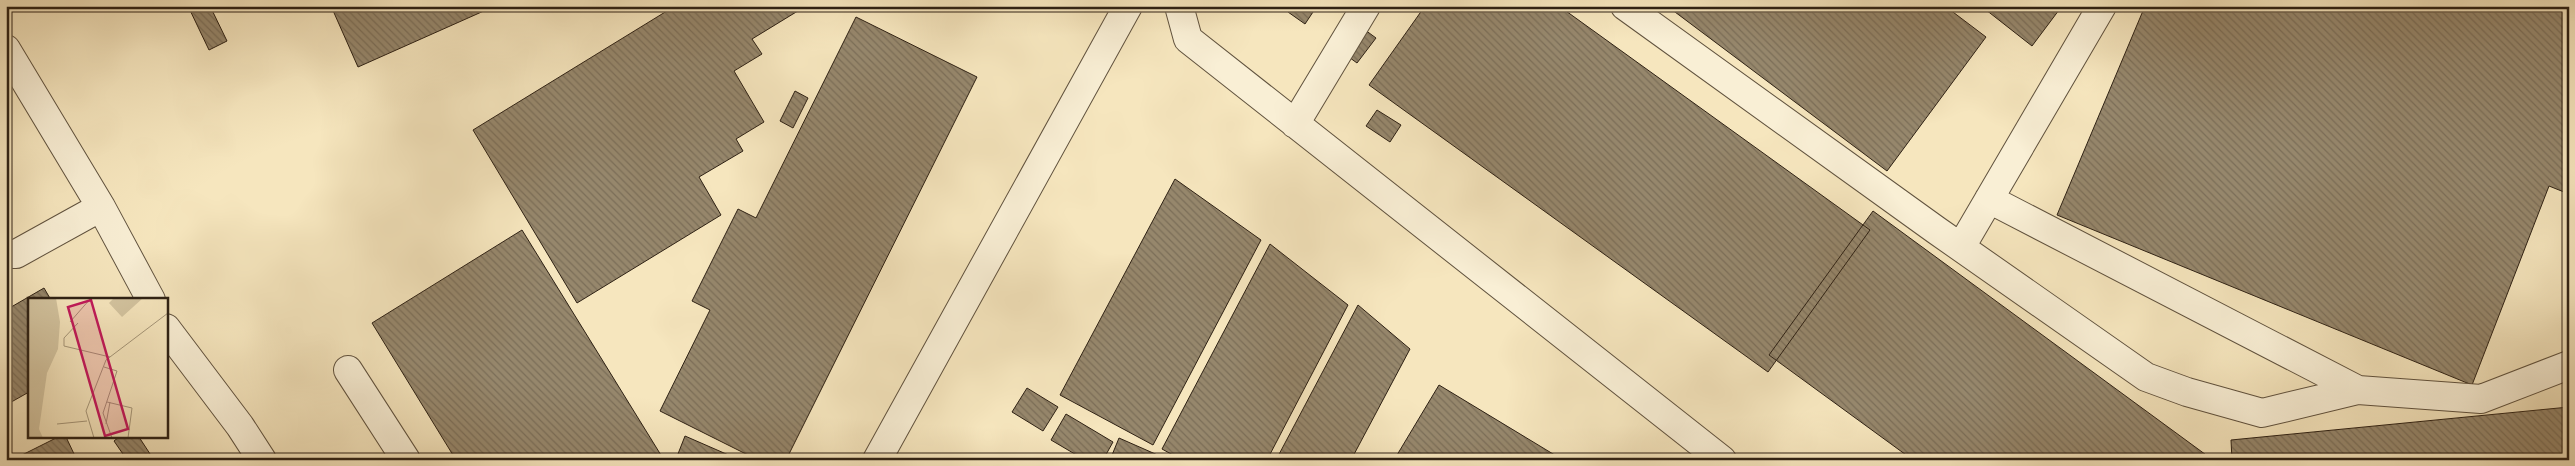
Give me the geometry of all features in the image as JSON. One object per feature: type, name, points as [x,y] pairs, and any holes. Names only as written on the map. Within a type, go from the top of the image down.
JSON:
[{"type":"street","points":[[876,460],[1128,6]]},
{"type":"street","points":[[1180,6],[1188,39],[1722,460]]},
{"type":"street","points":[[1296,124],[1366,6]]},
{"type":"street","points":[[1625,6],[2146,377],[2186,392],[2262,413],[2358,390],[2481,399],[2569,365]]},
{"type":"street","points":[[1961,247],[2102,6]]},
{"type":"street","points":[[6,49],[101,207],[149,298]]},
{"type":"street","points":[[1989,199],[2358,390]]},
{"type":"street","points":[[6,254],[16,254],[101,207]]},
{"type":"street","points":[[168,331],[240,426],[262,460]]},
{"type":"street","points":[[348,370],[406,460]]},
{"type":"building","points":[[188,6],[210,6],[227,41],[209,50]]},
{"type":"building","points":[[331,6],[485,6],[486,10],[358,67]]},
{"type":"building","points":[[675,6],[806,6],[752,39],[762,54],[734,71],[764,122],[736,139],[743,151],[699,177],[721,215],[577,303],[473,130]]},
{"type":"building","points":[[1292,6],[1317,6],[1305,24],[1288,12]]},
{"type":"building","points":[[1425,6],[1559,6],[1870,230],[1768,372],[1369,85]]},
{"type":"building","points":[[1667,6],[1945,6],[1986,37],[1887,171]]},
{"type":"building","points":[[1981,6],[2062,6],[2032,46]]},
{"type":"building","points":[[2145,6],[2569,6],[2569,194],[2549,186],[2472,385],[2057,215]]},
{"type":"building","points":[[856,17],[977,77],[786,460],[758,460],[660,411],[710,310],[692,301],[738,209],[756,218]]},
{"type":"building","points":[[1361,27],[1376,38],[1357,63],[1342,52]]},
{"type":"building","points":[[795,91],[808,98],[793,128],[780,121]]},
{"type":"building","points":[[1377,110],[1401,125],[1390,142],[1366,126]]},
{"type":"building","points":[[1175,179],[1261,240],[1153,445],[1060,395]]},
{"type":"building","points":[[1873,211],[2213,460],[1913,460],[1769,355]]},
{"type":"building","points":[[522,230],[664,460],[456,460],[372,323]]},
{"type":"building","points":[[1270,244],[1348,305],[1267,460],[1182,460],[1162,449]]},
{"type":"building","points":[[44,288],[50,298],[28,298],[28,393],[6,405],[6,310]]},
{"type":"building","points":[[1358,305],[1410,349],[1351,460],[1276,460]]},
{"type":"building","points":[[1439,385],[1563,460],[1394,460]]},
{"type":"building","points":[[1027,388],[1058,407],[1043,431],[1012,412]]},
{"type":"building","points":[[2569,407],[2569,460],[2232,460],[2231,440]]},
{"type":"building","points":[[1066,414],[1113,442],[1103,460],[1085,460],[1051,440]]},
{"type":"building","points":[[685,436],[740,460],[676,459]]},
{"type":"building","points":[[56,438],[66,438],[75,456],[66,460],[12,460]]},
{"type":"building","points":[[118,438],[140,438],[154,460],[127,460],[114,441]]},
{"type":"building","points":[[1119,438],[1169,460],[1110,460]]}]
